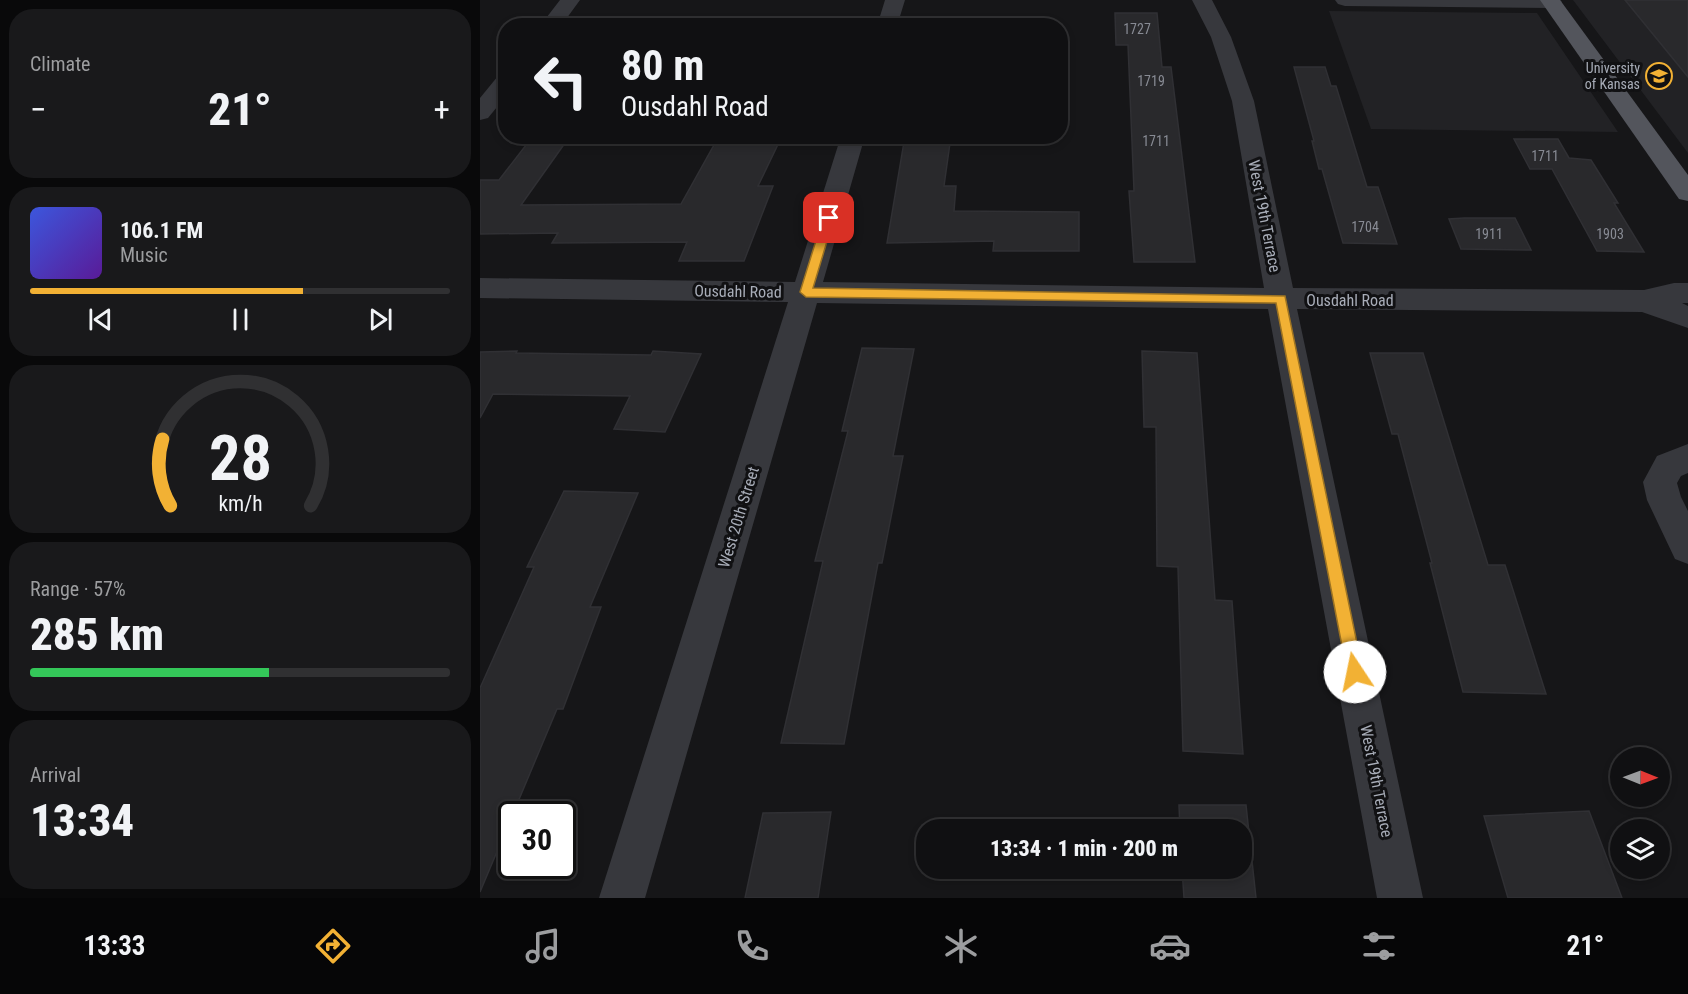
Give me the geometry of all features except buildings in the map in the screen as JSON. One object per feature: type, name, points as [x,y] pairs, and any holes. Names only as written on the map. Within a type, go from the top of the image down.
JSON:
[{"type":"main road","points":[[1551,1],[1688,193]]},
{"type":"street","points":[[556,18],[570,0]]},
{"type":"street","points":[[889,18],[895,0]]},
{"type":"street","name":"West 19th Terrace","points":[[1202,0],[1221,37],[1244,101],[1400,898]]},
{"type":"street","points":[[1348,0],[1551,1]]},
{"type":"street","points":[[480,113],[498,91]]},
{"type":"street","name":"West 20th Street","points":[[622,898],[851,144]]},
{"type":"street","name":"Ousdahl Road","points":[[480,288],[1281,299],[1644,301],[1674,293],[1688,293]]},
{"type":"street","name":"Ousdahl Road","points":[[1644,301],[1688,317]]},
{"type":"street","points":[[1688,458],[1669,466],[1660,482],[1664,500],[1688,547]]},
{"type":"shaded area","name":"University of Kansas","points":[[1573,0],[1688,0],[1688,153]]},
{"type":"shaded area","points":[[1329,11],[1537,13],[1618,132],[1371,129]]},
{"type":"place","name":"University of Kansas","points":[[1659,76]]},
{"type":"route","points":[[829,218],[806,292],[1281,299],[1355,672]]}]
